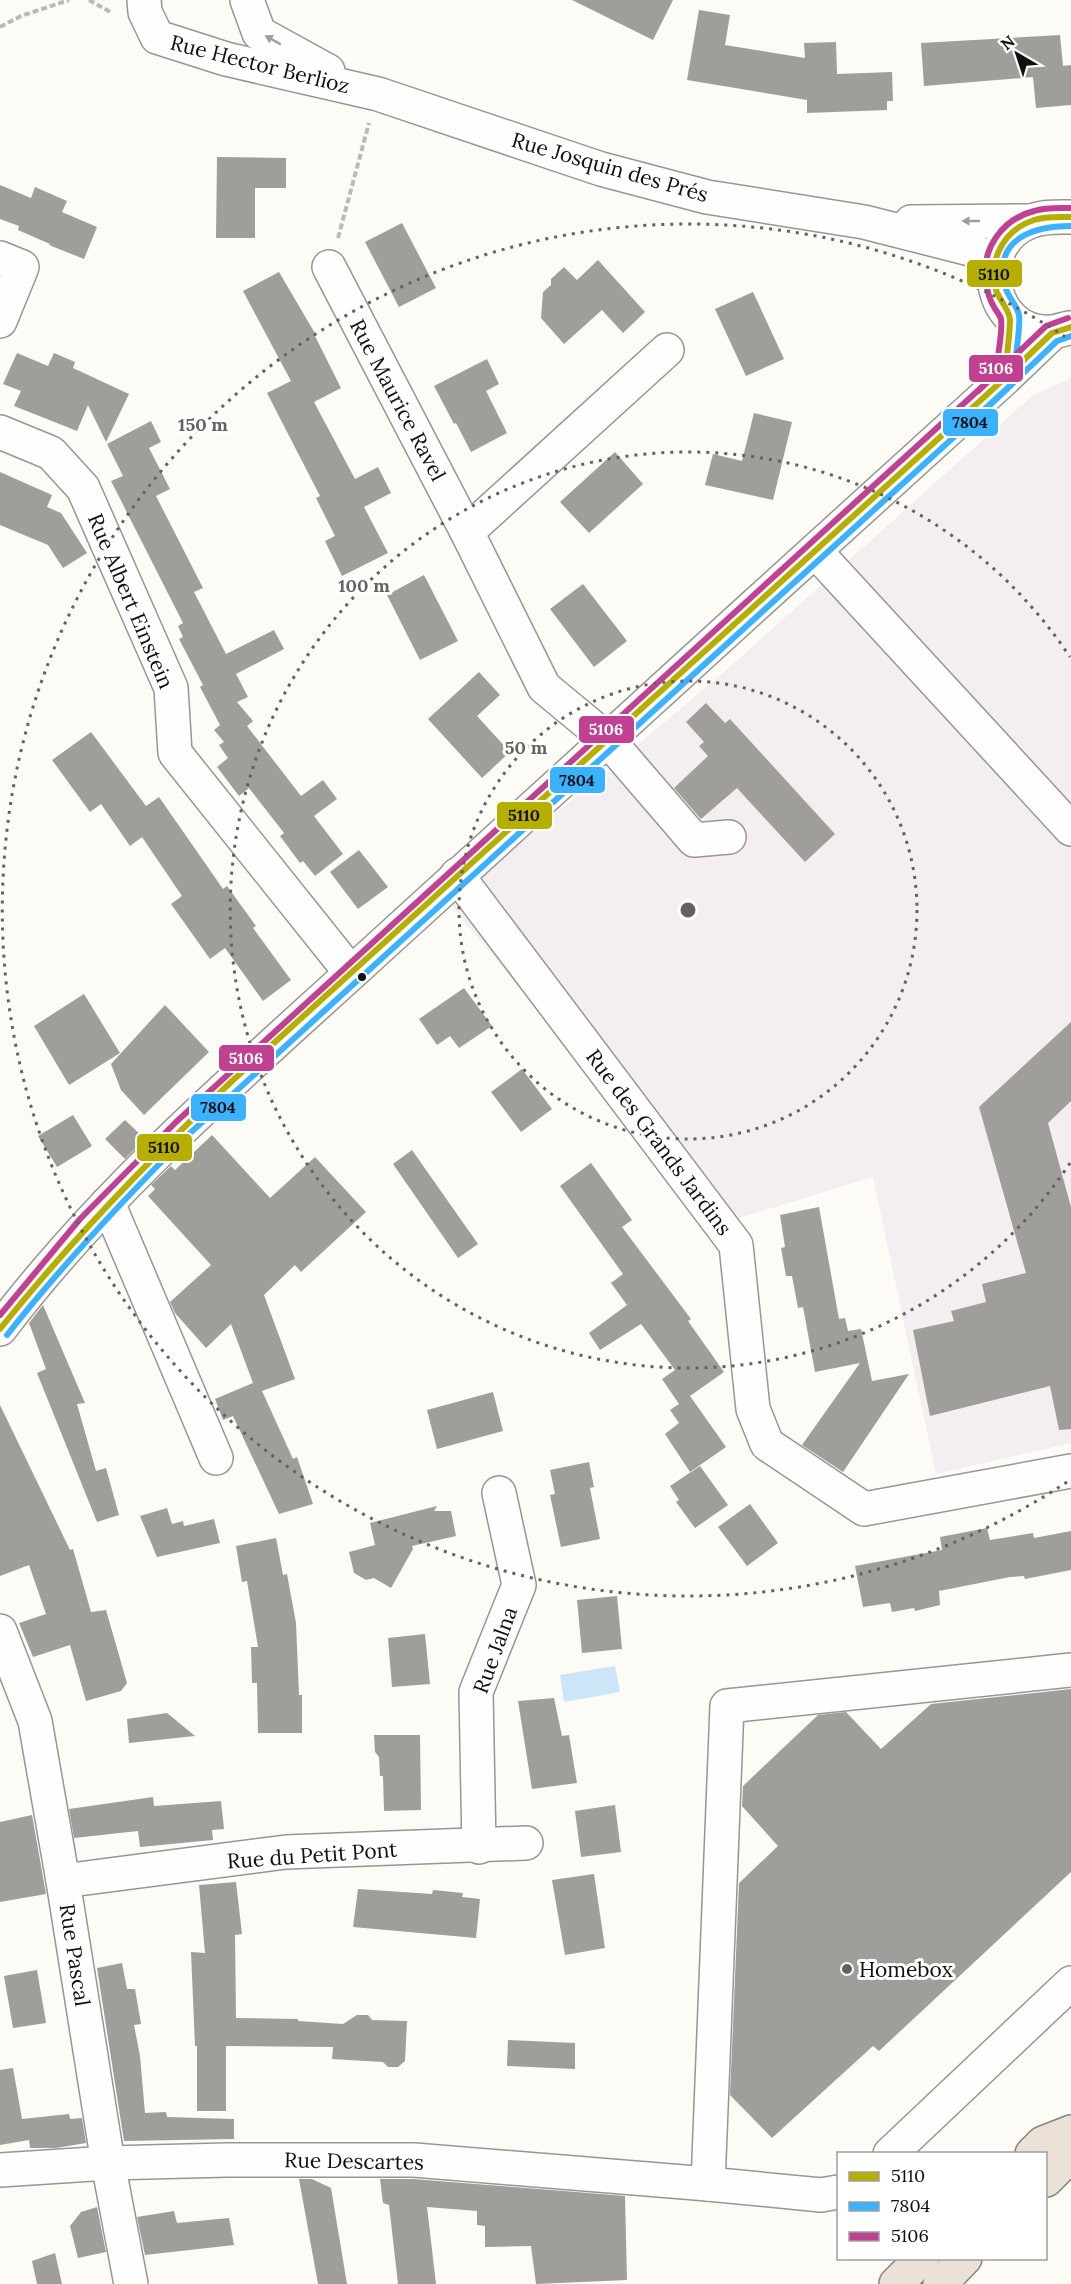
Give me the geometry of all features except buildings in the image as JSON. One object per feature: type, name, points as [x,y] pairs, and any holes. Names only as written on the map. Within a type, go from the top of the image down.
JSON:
[{"type":"highway","points":[[1034,2152],[1043,2143],[1071,2132]]},
{"type":"highway","points":[[1047,2179],[1071,2155]]},
{"type":"highway","points":[[896,2284],[921,2260]]},
{"type":"highway","points":[[940,2284],[964,2260]]},
{"type":"street","name":"Rue Hector Berlioz","points":[[144,0],[145,12],[157,37],[226,59],[369,91]]},
{"type":"street","name":"Rue Hector Berlioz","points":[[247,0],[260,33],[369,91]]},
{"type":"street","name":"Rue Josquin des Prés","points":[[369,91],[601,169],[707,197],[864,222],[975,250],[993,270]]},
{"type":"street","name":"Rue Josquin des Prés","points":[[864,222],[1029,221],[1071,217]]},
{"type":"street","points":[[1029,221],[1004,240],[996,255],[993,270],[994,287],[1000,303],[1010,316],[1022,325],[1036,331],[1061,330]]},
{"type":"street","points":[[0,258],[22,267],[0,321]]},
{"type":"street","name":"Rue Maurice Ravel","points":[[329,267],[467,532],[544,687],[608,740],[694,840],[729,837]]},
{"type":"street","points":[[1004,379],[1010,316]]},
{"type":"street","points":[[0,1329],[21,1301],[139,1169],[458,875],[1004,379],[1061,330]]},
{"type":"street","points":[[467,532],[667,350]]},
{"type":"street","name":"Rue Albert Einstein","points":[[0,432],[51,453],[83,488],[171,688],[175,753],[351,973]]},
{"type":"street","points":[[816,551],[1071,829]]},
{"type":"street","name":"Rue des Grands Jardins","points":[[458,875],[736,1245],[753,1409],[767,1444],[864,1509],[1071,1471]]},
{"type":"street","points":[[108,1203],[216,1458]]},
{"type":"street","name":"Rue Jalna","points":[[479,1846],[476,1692],[519,1585],[499,1493]]},
{"type":"street","name":"Rue Pascal","points":[[0,1631],[35,1721],[108,2163],[131,2284]]},
{"type":"street","points":[[708,2184],[727,1706],[1071,1670]]},
{"type":"street","name":"Rue du Petit Pont","points":[[63,1881],[286,1852],[526,1843]]},
{"type":"street","points":[[892,2152],[1071,1983]]},
{"type":"street","name":"Rue Descartes","points":[[0,2170],[108,2163],[227,2160],[414,2160],[821,2195],[837,2192]]},
{"type":"path","points":[[0,27],[21,16],[69,0]]},
{"type":"path","points":[[329,267],[369,91]]},
{"type":"shaded area","points":[[1071,378],[1071,1443],[936,1474],[873,1177],[716,1225],[449,903],[724,672],[1032,396]]},
{"type":"water","points":[[615,1666],[620,1692],[564,1702],[560,1675]]},
{"type":"transit line","name":"5106","points":[[0,1315],[80,1219],[176,1122],[995,375],[1001,324],[986,284],[985,269],[991,246],[1004,228],[1023,215],[1043,209],[1071,208]]},
{"type":"transit line","name":"5110","points":[[1004,379],[1010,319],[996,290],[994,279],[994,267],[1001,247],[1014,231],[1034,220],[1071,217]]},
{"type":"transit line","name":"7804","points":[[7,1335],[94,1232],[188,1135],[1011,385],[1019,315],[1005,286],[1003,270],[1005,257],[1019,238],[1043,229],[1071,226]]},
{"type":"transit line","name":"5106","points":[[978,391],[1046,326],[1068,318]]},
{"type":"transit line","name":"5110","points":[[0,1329],[111,1201],[231,1082],[1052,333],[1071,327]]},
{"type":"transit line","name":"7804","points":[[990,405],[1057,341],[1071,336]]},
{"type":"place","name":"Homebox","points":[[847,1969]]}]
